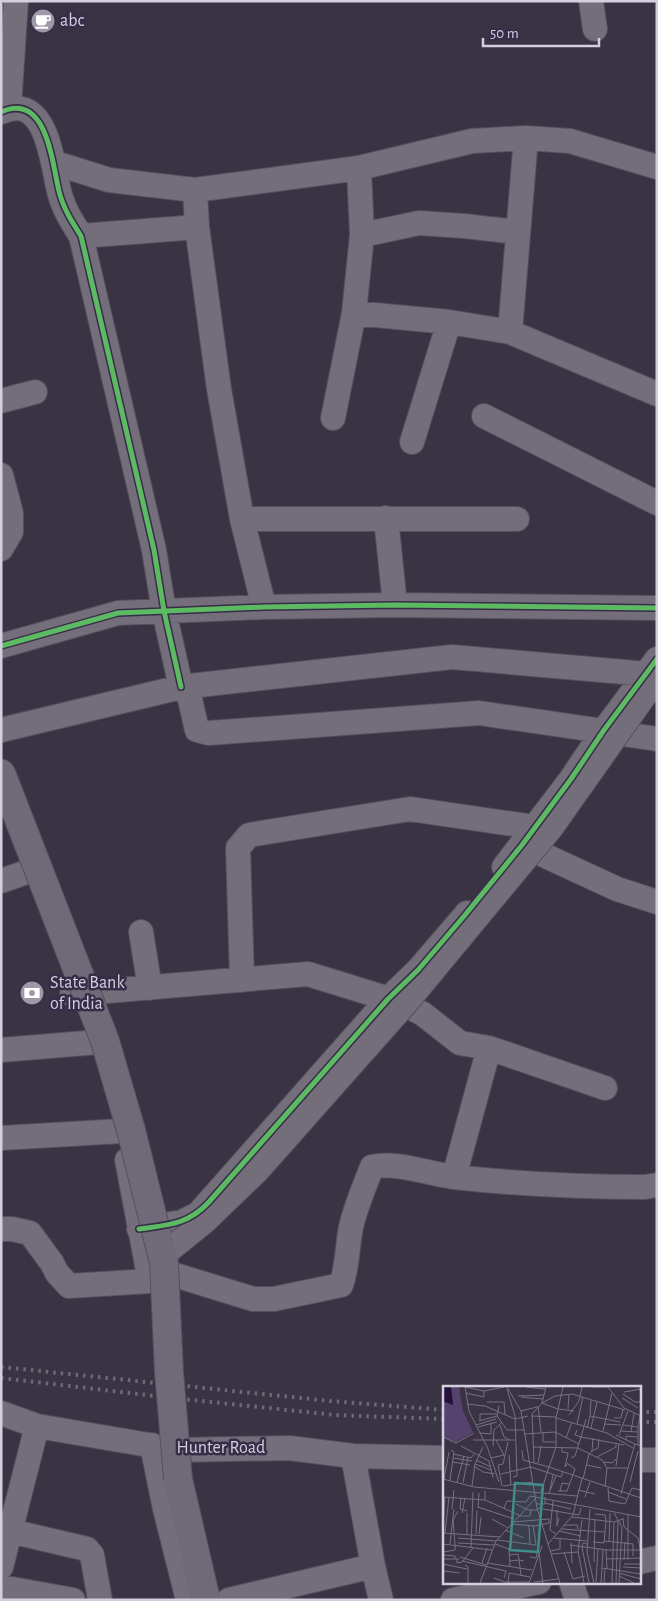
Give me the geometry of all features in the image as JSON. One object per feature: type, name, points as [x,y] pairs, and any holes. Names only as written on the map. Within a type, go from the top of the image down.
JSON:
[{"type":"highway","points":[[1,773],[105,1041],[132,1130],[164,1263],[170,1390],[178,1479],[206,1600]]},
{"type":"street","points":[[16,1],[5,110],[29,110],[44,132],[55,163],[59,192],[68,216],[81,236],[152,540],[164,611],[197,730],[209,733],[479,713],[657,739]]},
{"type":"street","points":[[591,1],[595,29]]},
{"type":"street","points":[[55,163],[109,180],[196,190],[359,168],[472,141],[526,138],[570,141],[657,167]]},
{"type":"street","points":[[510,332],[526,138]]},
{"type":"street","points":[[334,418],[354,313],[362,235],[359,168]]},
{"type":"street","points":[[196,190],[197,227],[219,389],[242,519],[264,607]]},
{"type":"street","points":[[362,235],[419,223],[517,232]]},
{"type":"street","points":[[81,236],[197,227]]},
{"type":"street","points":[[354,313],[449,322],[510,332],[657,394]]},
{"type":"street","points":[[412,442],[449,322]]},
{"type":"street","points":[[1,401],[35,392]]},
{"type":"street","points":[[484,416],[657,503]]},
{"type":"street","points":[[1,475],[11,513],[11,532],[1,549]]},
{"type":"street","points":[[386,518],[395,605]]},
{"type":"street","points":[[242,519],[517,519]]},
{"type":"street","points":[[1,646],[118,613],[264,607],[395,605],[657,608]]},
{"type":"street","points":[[1,730],[184,686],[452,657],[653,671]]},
{"type":"street","points":[[139,1230],[182,1222],[198,1214],[388,999],[418,970],[465,915],[571,779],[604,730],[653,671]]},
{"type":"street","points":[[162,1256],[204,1222],[257,1171],[406,1003],[551,828],[653,671]]},
{"type":"street","points":[[1,809],[72,994],[98,1042],[122,1131],[150,1282]]},
{"type":"street","points":[[242,980],[238,848],[250,835],[410,809],[528,836],[617,889],[657,902]]},
{"type":"street","points":[[1,881],[26,872]]},
{"type":"street","points":[[141,932],[150,988]]},
{"type":"street","points":[[72,994],[308,974],[402,1003],[423,1014],[460,1043],[489,1048],[605,1088]]},
{"type":"street","points":[[1,1050],[98,1042]]},
{"type":"street","points":[[454,1177],[489,1048]]},
{"type":"street","points":[[1,1138],[122,1131]]},
{"type":"street","points":[[150,1282],[156,1272],[175,1274],[254,1299],[274,1300],[341,1285],[345,1273],[351,1228],[360,1194],[372,1167],[384,1164],[454,1177],[570,1186],[637,1187],[657,1185]]},
{"type":"street","points":[[1,1229],[12,1229],[30,1233],[52,1263],[57,1274],[69,1286],[150,1282]]},
{"type":"street","name":"Hunter Road","points":[[1,1413],[6,1413],[37,1426],[178,1450],[289,1448],[353,1456],[443,1458]]},
{"type":"street","points":[[1,1567],[37,1426]]},
{"type":"street","points":[[152,1445],[167,1517],[188,1600]]},
{"type":"street","points":[[353,1456],[381,1600]]},
{"type":"street","points":[[640,1460],[657,1460]]},
{"type":"street","points":[[10,1531],[87,1549],[92,1555],[100,1600]]},
{"type":"street","points":[[640,1562],[657,1558]]},
{"type":"street","points":[[229,1600],[373,1566]]},
{"type":"street","points":[[453,1600],[529,1584]]},
{"type":"street","points":[[572,1584],[578,1600]]},
{"type":"street","points":[[1,1587],[73,1600]]},
{"type":"railway","points":[[1,1367],[330,1401],[443,1410]]},
{"type":"railway","points":[[1,1378],[335,1415],[443,1419]]},
{"type":"railway","points":[[640,1412],[657,1412]]},
{"type":"railway","points":[[640,1422],[657,1422]]},
{"type":"cycle path","points":[[1,112],[16,108],[28,112],[38,120],[50,148],[63,203],[81,236],[154,550],[164,611],[181,687]]},
{"type":"cycle path","points":[[1,646],[118,613],[264,607],[395,605],[657,608]]},
{"type":"cycle path","points":[[139,1229],[168,1225],[184,1220],[208,1203],[388,999],[418,970],[465,915],[522,845],[657,659]]},
{"type":"place","name":"abc","points":[[43,21]]},
{"type":"place","name":"State Bank of India","points":[[32,993]]}]
